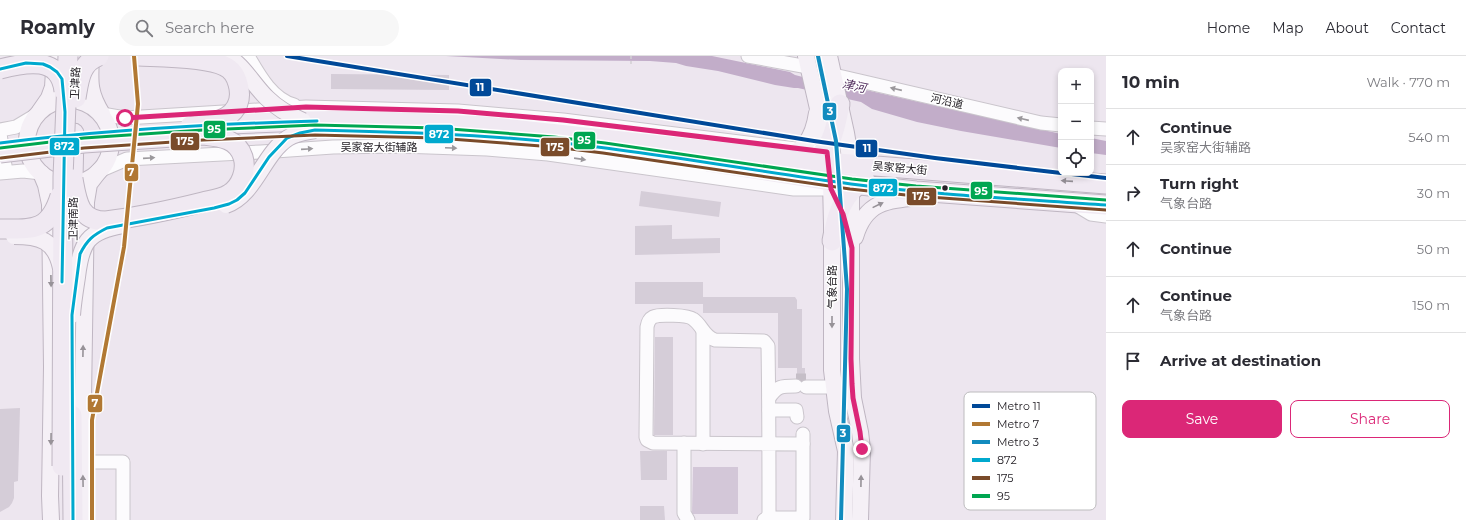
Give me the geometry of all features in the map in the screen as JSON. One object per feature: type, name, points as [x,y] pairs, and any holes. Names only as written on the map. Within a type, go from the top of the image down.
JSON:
[{"type":"highway","name":"卫津路","points":[[68,56],[70,111]]},
{"type":"highway","name":"卫津路","points":[[70,111],[77,56]]},
{"type":"highway","points":[[70,111],[83,69],[89,62],[99,56]]},
{"type":"highway","points":[[139,56],[213,61],[228,68],[233,73],[240,91],[240,100],[232,113],[220,121],[200,130]]},
{"type":"highway","points":[[0,69],[32,61],[51,64],[62,78],[70,111]]},
{"type":"highway","points":[[715,163],[746,162],[783,166],[818,156],[836,126],[840,104]]},
{"type":"highway","name":"卫津南路","points":[[62,520],[72,464],[62,272],[68,178],[70,111]]},
{"type":"highway","name":"吴家窑大街","points":[[0,153],[308,119],[363,120],[485,126],[650,149],[715,163],[853,186],[1074,204],[1106,205]]},
{"type":"highway","points":[[68,178],[80,207],[88,216],[98,221],[114,220],[161,212],[222,197],[236,189],[240,181],[245,168],[242,155],[238,146],[232,141],[200,130]]},
{"type":"highway","name":"吴家窑大街","points":[[0,143],[87,133],[200,130]]},
{"type":"highway","name":"吴家窑大街","points":[[650,149],[768,156],[818,156],[850,164],[1106,184]]},
{"type":"highway","points":[[832,241],[835,225],[841,208],[853,186],[884,172],[907,168]]},
{"type":"highway","points":[[0,230],[36,228],[48,220],[56,208],[68,178]]},
{"type":"highway","name":"卫津南路","points":[[68,178],[72,315],[73,520]]},
{"type":"main road","points":[[0,62],[27,56]]},
{"type":"main road","points":[[51,520],[50,488],[52,367],[50,204],[46,185],[41,173],[30,156],[27,142],[29,128],[36,115],[49,98],[53,87],[55,56]]},
{"type":"main road","points":[[84,520],[72,464],[86,202],[89,184],[105,163],[110,151],[110,137],[107,124],[94,100],[90,82],[91,56]]},
{"type":"main road","points":[[72,315],[80,254],[84,246],[93,235],[107,228],[182,215],[229,204],[237,200],[245,193],[269,157],[282,143],[294,135],[308,119],[282,111],[267,98],[242,70],[226,56]]},
{"type":"main road","name":"气象台路","points":[[829,56],[840,104],[853,186],[851,359],[853,398],[862,449],[860,520]]},
{"type":"main road","name":"气象台路","points":[[808,66],[817,106],[818,156],[828,183],[832,241],[833,384],[846,451],[844,520]]},
{"type":"main road","points":[[36,115],[48,106],[60,101],[74,100],[87,104],[102,114]]},
{"type":"main road","points":[[817,106],[816,121],[810,138],[828,183],[841,208],[852,248]]},
{"type":"main road","points":[[41,173],[56,181],[67,183],[78,182],[99,171]]},
{"type":"main road","points":[[852,248],[860,222],[865,215],[878,205],[902,199],[952,194]]},
{"type":"main road","points":[[0,236],[30,236],[44,240],[54,250],[62,272]]},
{"type":"street","points":[[248,56],[256,71],[280,99],[290,104],[308,119]]},
{"type":"street","points":[[748,56],[808,66]]},
{"type":"street","name":"河沿道","points":[[834,77],[1041,123],[1058,125]]},
{"type":"street","points":[[102,114],[125,118],[308,119],[397,109],[508,115],[618,126],[818,156]]},
{"type":"street","points":[[0,130],[16,127],[36,115]]},
{"type":"street","points":[[125,118],[128,159]]},
{"type":"street","points":[[1094,128],[1106,129]]},
{"type":"street","points":[[0,134],[3,173],[23,171],[41,173]]},
{"type":"street","name":"吴家窑大街辅路","points":[[99,171],[128,159],[333,147],[400,146],[487,149],[548,154],[794,189],[828,183]]},
{"type":"street","points":[[1074,204],[1091,214],[1106,216]]},
{"type":"street","points":[[766,519],[769,514],[769,444],[769,404],[768,346],[764,341],[710,339],[694,319],[689,316],[652,317],[649,320],[647,327],[646,437],[648,440],[653,443],[769,444],[803,439],[803,518],[766,519]]},
{"type":"street","points":[[703,331],[703,444]]},
{"type":"street","points":[[768,370],[775,378],[801,383],[833,384]]},
{"type":"street","points":[[769,404],[777,388],[801,383]]},
{"type":"street","points":[[769,404],[796,410],[797,417]]},
{"type":"street","points":[[684,444],[684,513],[688,520]]},
{"type":"street","points":[[72,464],[123,462],[123,520]]},
{"type":"path","points":[[631,56],[631,65]]},
{"type":"shaded area","points":[[446,56],[712,56],[790,72],[795,75],[865,93],[866,90],[1058,133],[1058,147],[917,122],[872,109],[861,102],[676,63],[650,61],[521,60]]},
{"type":"shaded area","points":[[1094,139],[1106,141],[1106,155],[1094,153]]},
{"type":"shaded area","points":[[693,467],[738,467],[738,514],[692,514]]},
{"type":"building","points":[[331,74],[449,75],[449,90],[331,89]]},
{"type":"building","points":[[641,191],[721,202],[719,217],[639,206]]},
{"type":"building","points":[[672,225],[672,239],[720,238],[720,253],[635,255],[635,226]]},
{"type":"building","points":[[635,282],[703,282],[703,297],[795,297],[797,300],[797,309],[802,309],[802,368],[805,368],[805,379],[802,380],[797,378],[797,368],[778,368],[778,313],[703,313],[703,304],[635,304]]},
{"type":"building","points":[[655,337],[673,337],[673,435],[654,435]]},
{"type":"building","points":[[20,408],[18,481],[14,482],[14,498],[12,503],[9,507],[0,512],[0,409]]},
{"type":"building","points":[[640,451],[667,451],[667,480],[641,480]]},
{"type":"building","points":[[640,506],[664,506],[665,520],[640,520]]},
{"type":"tunnel","points":[[796,380],[806,380]]},
{"type":"metro line","name":"7","points":[[92,520],[92,420],[124,247],[138,104],[134,56]]},
{"type":"metro line","name":"11","points":[[287,56],[814,141],[935,158],[1058,173]]},
{"type":"metro line","name":"3","points":[[818,56],[836,141],[847,289],[841,520]]},
{"type":"metro line","name":"11","points":[[1089,176],[1106,178]]},
{"type":"transit line","name":"872","points":[[0,69],[26,63],[43,64],[57,72],[62,79],[65,112],[62,282]]},
{"type":"transit line","name":"872","points":[[0,143],[79,134],[158,128],[317,121]]},
{"type":"transit line","name":"95","points":[[0,148],[84,138],[203,130],[315,125],[437,128],[554,137],[605,143],[852,179],[916,186],[1106,200]]},
{"type":"transit line","name":"872","points":[[73,520],[72,315],[80,254],[91,238],[107,228],[214,208],[237,200],[245,193],[269,157],[287,138],[300,133],[315,130],[465,135],[524,139],[629,151],[883,188],[1106,205]]},
{"type":"transit line","name":"175","points":[[1,158],[84,148],[203,140],[315,135],[437,138],[554,147],[850,189],[915,196],[1106,210]]},
{"type":"route","points":[[125,118],[306,107],[458,111],[563,120],[827,152],[831,189],[843,214],[852,248],[852,384],[862,449]]},
{"type":"water label","name":"津河","points":[[854,86]]}]
